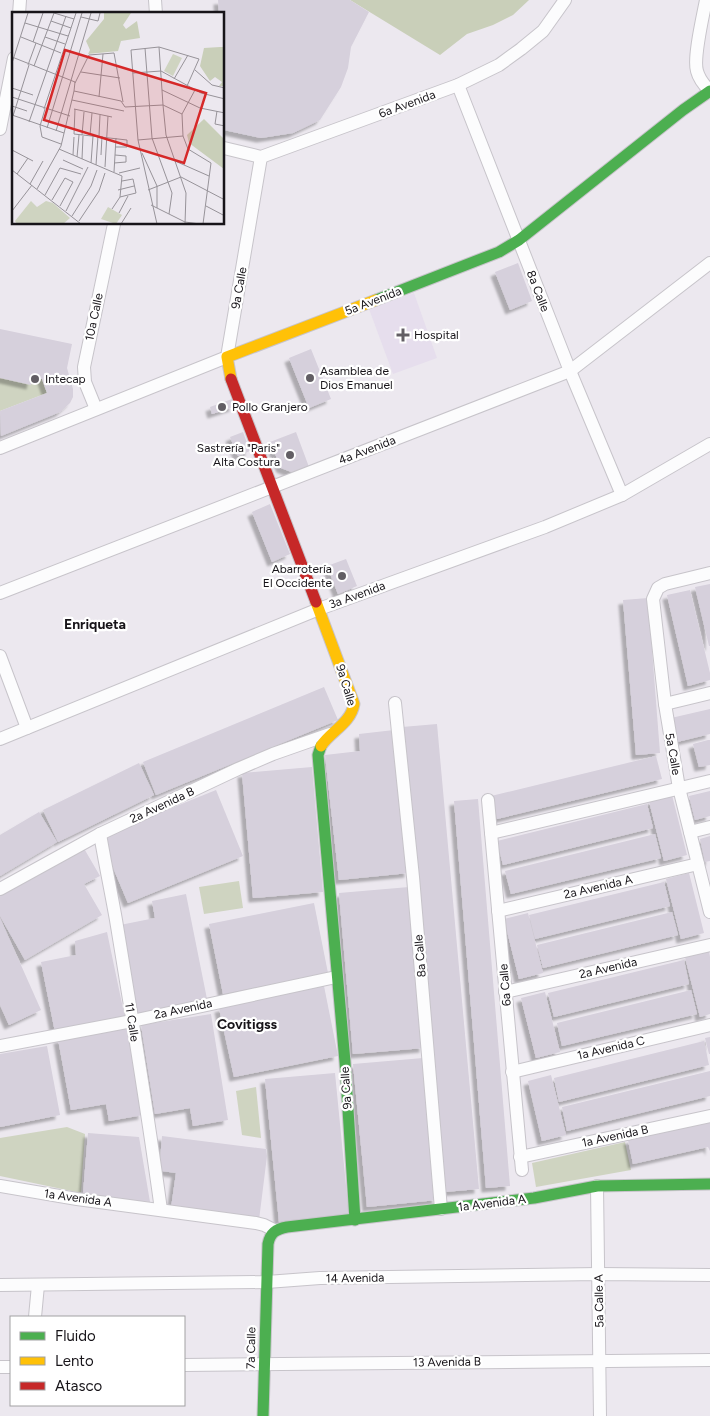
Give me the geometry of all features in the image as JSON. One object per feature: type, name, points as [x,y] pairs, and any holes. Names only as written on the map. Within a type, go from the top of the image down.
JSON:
[{"type":"main road","name":"5a Avenida","points":[[226,357],[499,252],[518,240],[683,110],[710,91]]},
{"type":"main road","name":"9a Calle","points":[[226,357],[231,381],[319,609],[354,706],[352,715],[330,734],[319,748],[318,766],[345,1062],[355,1220]]},
{"type":"main road","name":"1a Avenida A","points":[[274,1230],[534,1198],[597,1186],[710,1184]]},
{"type":"main road","points":[[267,1282],[268,1244],[269,1237],[274,1230]]},
{"type":"main road","name":"7a Calle","points":[[264,1416],[267,1282]]},
{"type":"street","name":"6a Avenida","points":[[261,157],[458,85],[499,65],[543,31],[565,0]]},
{"type":"street","points":[[706,0],[696,58],[696,70],[701,81],[710,91]]},
{"type":"street","points":[[0,129],[10,102],[12,80]]},
{"type":"street","name":"8a Calle","points":[[458,85],[570,371],[622,495]]},
{"type":"street","points":[[225,148],[261,157]]},
{"type":"street","name":"9a Calle","points":[[226,357],[261,157]]},
{"type":"street","name":"10a Calle","points":[[96,409],[85,382],[84,367],[114,225]]},
{"type":"street","name":"4a Avenida","points":[[0,593],[570,371],[710,262]]},
{"type":"street","name":"5a Avenida","points":[[0,448],[226,357]]},
{"type":"street","name":"3a Avenida","points":[[0,738],[319,609],[545,527],[622,495],[709,444]]},
{"type":"street","name":"5a Calle","points":[[710,574],[665,584],[658,588],[652,599],[664,704],[679,788],[690,832],[703,870],[710,912]]},
{"type":"street","points":[[0,656],[27,728]]},
{"type":"street","points":[[664,704],[710,693]]},
{"type":"street","name":"8a Calle","points":[[395,703],[413,877],[440,1209]]},
{"type":"street","name":"2a Avenida B","points":[[0,889],[100,834],[238,769],[273,754],[330,734]]},
{"type":"street","points":[[491,833],[710,781]]},
{"type":"street","name":"6a Calle","points":[[488,800],[522,1170]]},
{"type":"street","points":[[690,832],[710,827]]},
{"type":"street","name":"11 Calle","points":[[100,834],[116,918],[150,1132],[160,1210]]},
{"type":"street","name":"2a Avenida A","points":[[498,911],[703,870]]},
{"type":"street","name":"2a Avenida","points":[[505,992],[710,945]]},
{"type":"street","name":"2a Avenida","points":[[0,1046],[336,977]]},
{"type":"street","name":"1a Avenida C","points":[[512,1072],[710,1025]]},
{"type":"street","name":"1a Avenida B","points":[[520,1157],[710,1116]]},
{"type":"street","name":"1a Avenida A","points":[[0,1186],[77,1199],[256,1223],[274,1230]]},
{"type":"street","name":"5a Calle A","points":[[597,1186],[600,1416]]},
{"type":"street","name":"14 Avenida","points":[[0,1285],[267,1282],[320,1278],[599,1274],[710,1275]]},
{"type":"street","points":[[35,1316],[38,1285]]},
{"type":"street","name":"13 Avenida B","points":[[185,1365],[710,1360]]},
{"type":"shaded area","points":[[414,293],[437,358],[393,374],[369,309]]},
{"type":"green space","points":[[350,0],[529,0],[513,15],[493,25],[467,34],[440,55]]},
{"type":"green space","points":[[33,375],[42,379],[47,393],[0,411],[0,378]]},
{"type":"green space","points":[[239,881],[243,908],[204,914],[199,887]]},
{"type":"green space","points":[[256,1087],[261,1138],[242,1135],[236,1091]]},
{"type":"green space","points":[[67,1127],[85,1134],[81,1193],[0,1176],[0,1138]]},
{"type":"green space","points":[[625,1142],[631,1170],[536,1187],[532,1163]]},
{"type":"building","points":[[218,0],[350,0],[369,12],[351,47],[348,68],[341,87],[320,120],[293,133],[261,138],[225,130],[225,12],[219,12]]},
{"type":"building","points":[[518,263],[532,301],[510,310],[495,272]]},
{"type":"building","name":"Intecap","points":[[0,329],[72,344],[67,368],[73,389],[73,397],[70,403],[60,412],[1,436],[0,411],[47,393],[42,379],[33,375],[31,385],[0,378]]},
{"type":"building","name":"Asamblea de Dios Emanuel","points":[[311,349],[331,399],[309,408],[289,358]]},
{"type":"building","name":"Pollo Granjero","points":[[232,399],[234,407],[212,414],[210,407]]},
{"type":"building","points":[[243,432],[250,451],[238,456],[230,437]]},
{"type":"building","name":"Sastrería \"Paris\" Alta Costura","points":[[296,432],[309,467],[294,473],[281,468],[270,442]]},
{"type":"building","points":[[270,504],[290,554],[272,562],[252,512]]},
{"type":"building","name":"Abarrotería El Occidente","points":[[346,559],[357,586],[338,594],[327,566]]},
{"type":"building","points":[[710,584],[710,646],[709,646],[695,587]]},
{"type":"building","points":[[690,590],[710,673],[710,680],[688,686],[667,595]]},
{"type":"building","points":[[648,598],[660,753],[636,755],[623,600]]},
{"type":"building","points":[[324,687],[338,720],[156,795],[143,762]]},
{"type":"building","points":[[710,709],[710,734],[677,742],[671,718]]},
{"type":"building","points":[[437,724],[479,1189],[444,1192],[402,727]]},
{"type":"building","points":[[394,730],[409,873],[339,880],[325,755],[360,751],[359,734]]},
{"type":"building","points":[[710,740],[710,765],[699,767],[693,744]]},
{"type":"building","points":[[656,756],[662,779],[497,819],[491,796]]},
{"type":"building","points":[[139,763],[154,795],[58,842],[43,810]]},
{"type":"building","points":[[312,767],[323,892],[253,898],[242,773]]},
{"type":"building","points":[[216,790],[243,856],[128,903],[100,837]]},
{"type":"building","points":[[710,791],[710,816],[695,820],[689,796]]},
{"type":"building","points":[[672,795],[687,855],[664,861],[649,801]]},
{"type":"building","points":[[478,799],[510,1186],[486,1188],[454,801]]},
{"type":"building","points":[[647,804],[653,828],[503,865],[497,841]]},
{"type":"building","points":[[39,812],[57,842],[0,876],[0,835]]},
{"type":"building","points":[[655,834],[661,858],[511,894],[505,871]]},
{"type":"building","points":[[710,836],[710,861],[705,862],[700,839]]},
{"type":"building","points":[[82,845],[100,876],[84,884],[102,915],[25,960],[0,916],[0,892]]},
{"type":"building","points":[[689,873],[704,933],[681,939],[666,879]]},
{"type":"building","points":[[664,882],[670,906],[535,939],[529,915]]},
{"type":"building","points":[[409,887],[424,1048],[353,1054],[339,893]]},
{"type":"building","points":[[186,894],[207,999],[138,1013],[120,925],[155,918],[152,901]]},
{"type":"building","points":[[314,903],[328,973],[223,994],[209,924]]},
{"type":"building","points":[[672,912],[678,935],[543,968],[537,945]]},
{"type":"building","points":[[528,913],[543,973],[519,979],[504,919]]},
{"type":"building","points":[[0,918],[41,1010],[9,1025],[0,1005]]},
{"type":"building","points":[[107,932],[125,1018],[55,1032],[41,962],[76,955],[75,941]]},
{"type":"building","points":[[709,951],[710,1014],[700,1017],[685,957]]},
{"type":"building","points":[[684,960],[689,984],[554,1017],[548,993]]},
{"type":"building","points":[[324,986],[338,1056],[234,1077],[219,1008]]},
{"type":"building","points":[[691,990],[697,1014],[562,1046],[557,1023]]},
{"type":"building","points":[[545,992],[560,1052],[536,1058],[521,998]]},
{"type":"building","points":[[211,1014],[228,1120],[193,1126],[190,1108],[155,1114],[141,1025]]},
{"type":"building","points":[[128,1027],[143,1115],[109,1121],[106,1104],[71,1110],[58,1039]]},
{"type":"building","points":[[710,1037],[710,1054],[709,1054],[705,1038]]},
{"type":"building","points":[[704,1041],[709,1065],[559,1102],[554,1078]]},
{"type":"building","points":[[47,1046],[60,1115],[0,1127],[0,1054]]},
{"type":"building","points":[[423,1058],[437,1200],[367,1207],[353,1064]]},
{"type":"building","points":[[710,1071],[710,1096],[567,1131],[562,1107]]},
{"type":"building","points":[[335,1073],[349,1216],[279,1222],[265,1079]]},
{"type":"building","points":[[551,1075],[566,1135],[542,1141],[528,1081]]},
{"type":"building","points":[[710,1122],[710,1151],[708,1147],[633,1164],[628,1140]]},
{"type":"building","points":[[88,1133],[139,1137],[150,1202],[83,1194]]},
{"type":"building","points":[[162,1136],[266,1149],[267,1156],[259,1220],[171,1208],[176,1173],[162,1171],[160,1161]]},
{"type":"traffic: fast","points":[[376,300],[499,252],[519,240],[683,110],[710,91]]},
{"type":"traffic: fast","points":[[321,746],[318,755],[345,1062],[355,1220]]},
{"type":"traffic: fast","points":[[263,1416],[268,1244],[270,1237],[277,1230],[287,1227],[534,1198],[597,1186],[710,1184]]},
{"type":"traffic: slow","points":[[231,379],[227,357],[376,300]]},
{"type":"traffic: slow","points":[[316,602],[354,704],[345,722],[321,746]]},
{"type":"traffic: jam","points":[[231,379],[316,602]]},
{"type":"place","name":"Hospital","points":[[403,335]]},
{"type":"place","name":"Asamblea de Dios Emanuel","points":[[310,378]]},
{"type":"place","name":"Intecap","points":[[35,379]]},
{"type":"place","name":"Pollo Granjero","points":[[222,407]]},
{"type":"place","name":"Sastrería \"Paris\" Alta Costura","points":[[290,455]]},
{"type":"place","name":"Abarrotería El Occidente","points":[[342,576]]},
{"type":"district","name":"Enriqueta","points":[[95,624]]},
{"type":"district","name":"Covitigss","points":[[247,1024]]}]
